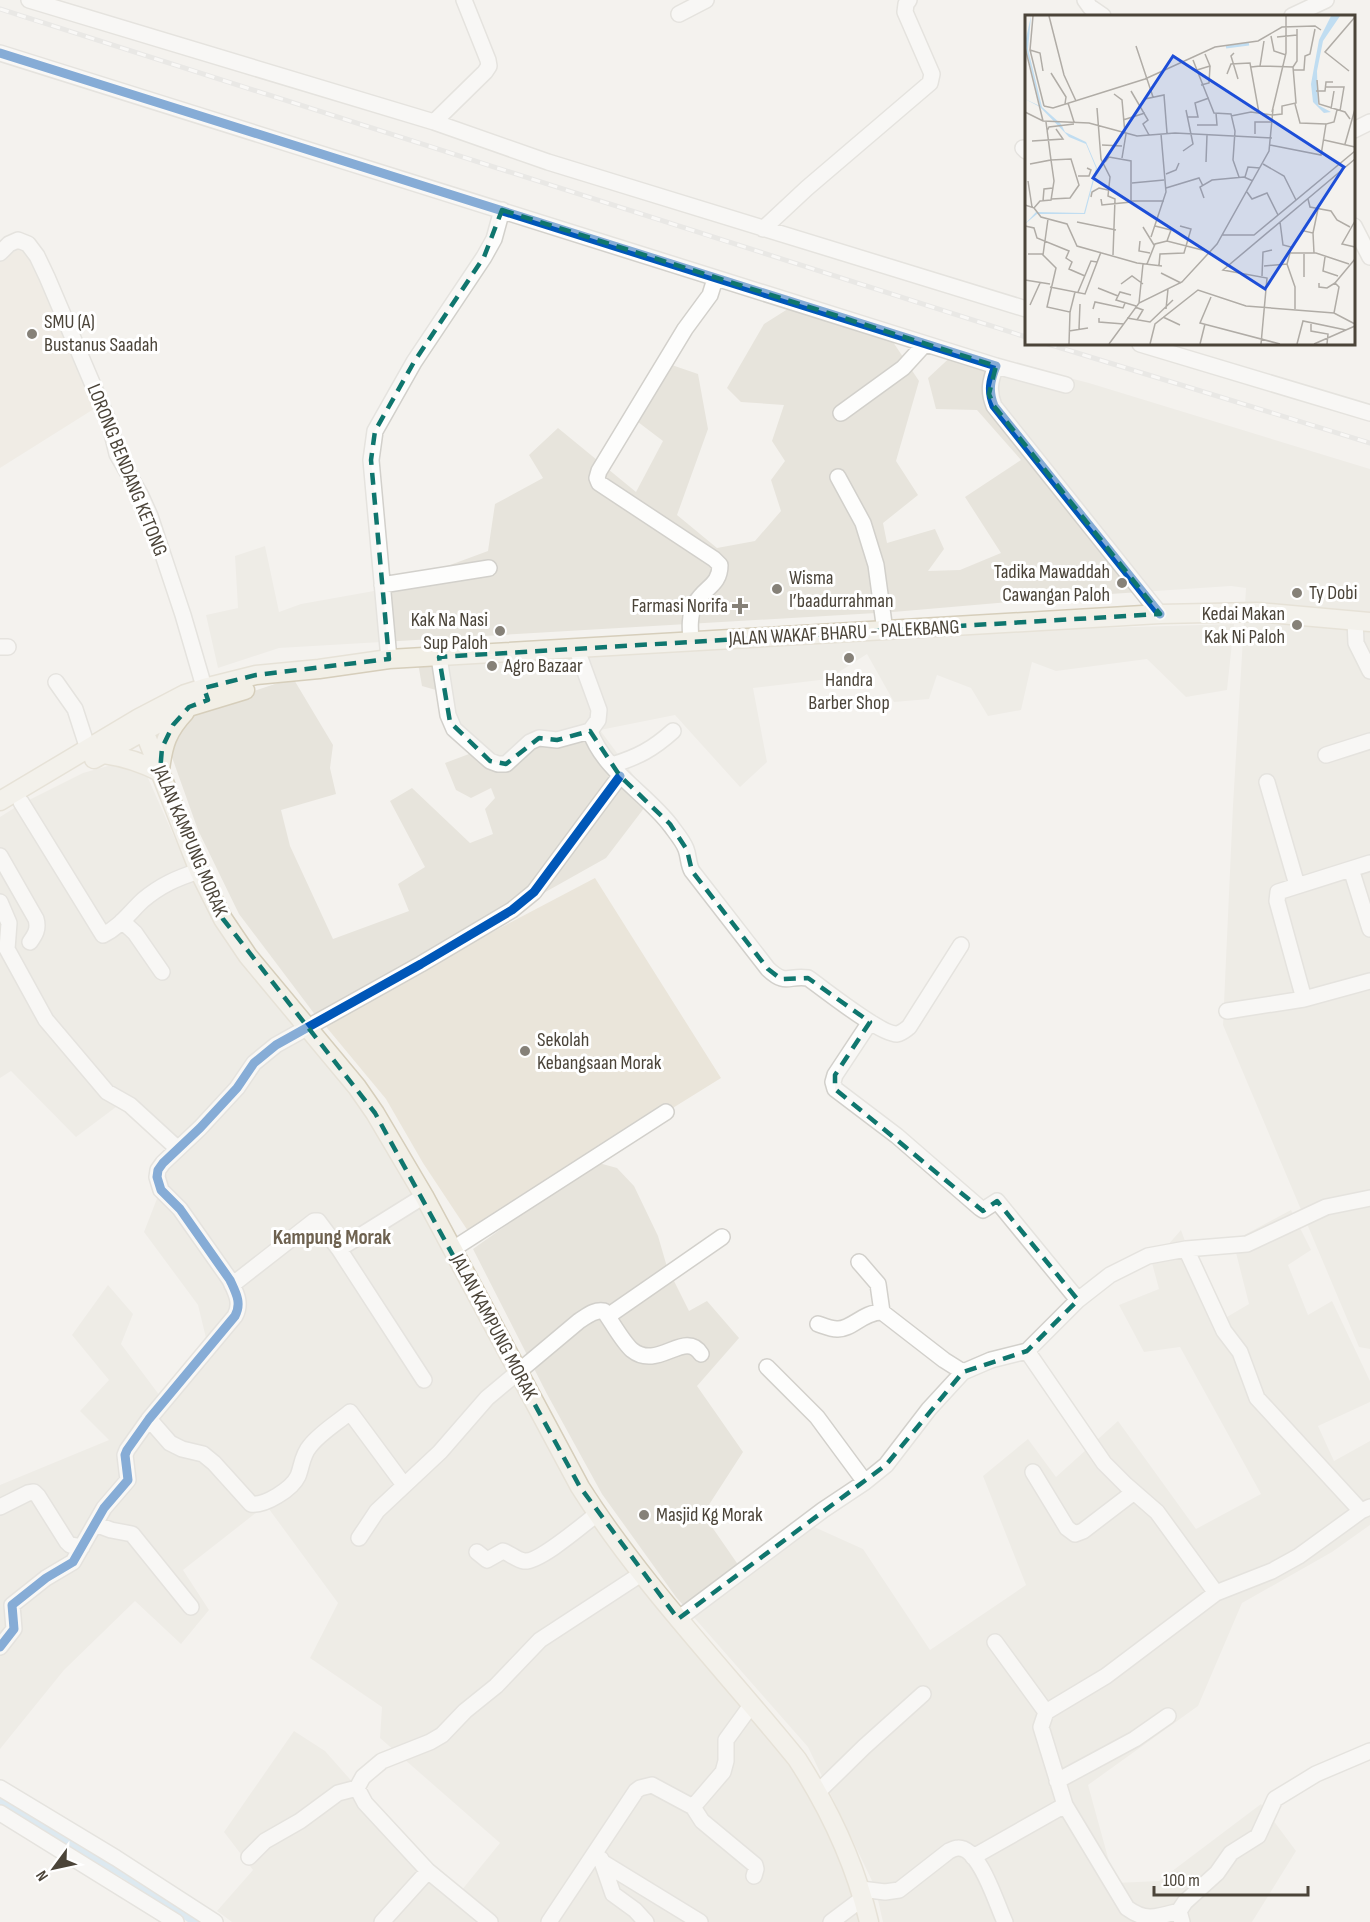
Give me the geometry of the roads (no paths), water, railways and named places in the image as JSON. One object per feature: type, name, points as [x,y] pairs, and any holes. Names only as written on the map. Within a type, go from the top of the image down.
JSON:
[{"type":"main road","name":"JALAN WAKAF BHARU - PALEKBANG","points":[[0,815],[185,694],[206,694],[320,669],[389,659],[1160,614],[1257,612],[1362,621]]},
{"type":"main road","name":"JALAN WAKAF BHARU - PALEKBANG","points":[[142,724],[189,707],[206,694]]},
{"type":"main road","points":[[96,752],[123,756],[142,762],[160,772],[162,748],[172,725],[189,707]]},
{"type":"main road","name":"JALAN KAMPUNG MORAK","points":[[142,724],[199,871],[223,919],[234,937],[357,1087],[375,1113],[424,1196],[597,1514],[641,1574],[797,1759],[819,1792],[839,1834],[862,1893],[869,1922]]},
{"type":"main road","name":"JALAN WAKAF BHARU - PALEKBANG","points":[[0,801],[96,752]]},
{"type":"street","points":[[28,0],[434,122],[548,162],[1025,309]]},
{"type":"street","points":[[434,122],[486,72],[489,66],[464,0]]},
{"type":"street","points":[[679,14],[706,0]]},
{"type":"street","points":[[763,229],[807,188],[930,83],[932,75],[905,12],[909,0]]},
{"type":"street","points":[[1085,0],[1090,7],[1102,15]]},
{"type":"street","points":[[1294,15],[1326,0]]},
{"type":"street","points":[[0,53],[924,345],[1066,385]]},
{"type":"street","points":[[1355,129],[1370,122]]},
{"type":"street","points":[[389,659],[370,460],[375,431],[414,362],[484,257],[494,239],[502,210]]},
{"type":"street","points":[[1355,229],[1370,257]]},
{"type":"street","name":"LORONG BENDANG KETONG","points":[[0,253],[9,244],[18,240],[28,244],[37,256],[47,277],[110,425],[117,453],[150,516],[206,694]]},
{"type":"street","points":[[691,641],[690,621],[695,603],[716,582],[720,574],[720,565],[599,483],[597,478],[598,471],[685,329],[710,295],[715,279]]},
{"type":"street","points":[[841,413],[903,368],[924,345]]},
{"type":"street","points":[[1143,345],[1370,413]]},
{"type":"street","points":[[996,366],[990,382],[989,394],[993,406],[1160,614]]},
{"type":"street","points":[[838,477],[863,523],[876,565],[885,631]]},
{"type":"street","points":[[382,585],[489,568]]},
{"type":"street","points":[[1362,621],[1356,643],[1370,671]]},
{"type":"street","points":[[439,657],[450,722],[459,734],[490,760],[498,764],[506,764],[530,742],[539,738],[557,740],[590,732],[598,720],[599,710],[576,647]]},
{"type":"street","points":[[56,682],[75,709],[96,752]]},
{"type":"street","points":[[0,1647],[14,1629],[12,1605],[46,1578],[73,1562],[104,1508],[128,1480],[126,1451],[148,1419],[235,1316],[238,1309],[232,1285],[180,1209],[161,1190],[158,1170],[237,1088],[254,1063],[276,1045],[512,910],[534,892],[616,770],[655,747],[673,731]]},
{"type":"street","points":[[590,732],[593,740],[616,770],[670,824],[687,850],[688,863],[692,871],[768,969],[781,979],[808,978],[870,1022],[896,1034],[909,1027],[961,945]]},
{"type":"street","points":[[1326,755],[1370,741]]},
{"type":"street","points":[[1267,782],[1297,885]]},
{"type":"street","points":[[21,802],[103,935],[116,927],[143,900],[173,879],[199,871]]},
{"type":"street","points":[[0,856],[36,919],[38,926],[36,934],[30,942]]},
{"type":"street","points":[[1304,999],[1276,896],[1281,890],[1370,863]]},
{"type":"street","points":[[1351,868],[1370,929]]},
{"type":"street","points":[[0,902],[9,923],[4,952],[46,1020],[107,1092],[130,1105],[178,1149]]},
{"type":"street","points":[[122,921],[135,933],[162,972]]},
{"type":"street","points":[[1227,1011],[1304,999],[1370,981]]},
{"type":"street","points":[[870,1022],[835,1075],[833,1082],[835,1089],[897,1136],[980,1208],[986,1209],[997,1201],[1078,1300]]},
{"type":"street","points":[[453,1250],[666,1112]]},
{"type":"street","points":[[339,1249],[424,1196]]},
{"type":"street","points":[[678,1619],[823,1510],[865,1482],[896,1454],[929,1409],[963,1372],[991,1360],[1027,1351],[1078,1300],[1110,1275],[1148,1256],[1186,1249],[1247,1244],[1326,1207],[1370,1198]]},
{"type":"street","points":[[232,1285],[316,1220],[339,1249],[424,1380]]},
{"type":"street","points":[[608,1316],[722,1237]]},
{"type":"street","points":[[1186,1249],[1224,1331],[1240,1352],[1257,1398],[1366,1509],[1299,1556],[1272,1571],[1216,1593],[1106,1676],[1046,1712],[1041,1727],[1065,1805],[1127,1908],[1137,1917],[1148,1919],[1180,1917],[1185,1902],[1217,1873],[1231,1853],[1258,1836],[1275,1799],[1316,1774],[1370,1750]]},
{"type":"street","points":[[859,1262],[878,1284],[882,1312]]},
{"type":"street","points":[[359,1538],[377,1511],[440,1452],[487,1398],[591,1313],[604,1311],[633,1350],[656,1356],[688,1344],[695,1347],[701,1354]]},
{"type":"street","points":[[818,1324],[839,1329],[871,1313],[882,1312],[963,1372]]},
{"type":"street","points":[[1027,1351],[1104,1462],[1157,1512],[1216,1593]]},
{"type":"street","points":[[767,1367],[817,1417],[865,1482]]},
{"type":"street","points":[[148,1419],[170,1443],[182,1449],[197,1452],[208,1459],[251,1504],[258,1505],[265,1503],[293,1484],[299,1474],[301,1461],[312,1442],[350,1412],[404,1485]]},
{"type":"street","points":[[1034,1472],[1067,1528],[1075,1533],[1083,1531],[1134,1492]]},
{"type":"street","points":[[0,1507],[34,1492],[67,1542],[70,1545],[82,1547]]},
{"type":"street","points":[[477,1552],[487,1560],[503,1551],[523,1561],[529,1560],[553,1548],[597,1514]]},
{"type":"street","points":[[95,1524],[132,1534],[191,1607]]},
{"type":"street","points":[[249,1857],[265,1841],[300,1821],[338,1793],[357,1788],[363,1778],[382,1761],[442,1735],[465,1711],[496,1686],[540,1640],[641,1574]]},
{"type":"street","points":[[995,1642],[1046,1712]]},
{"type":"street","points":[[819,1792],[864,1747],[923,1694]]},
{"type":"street","points":[[693,1807],[723,1772],[726,1761],[726,1740],[752,1704]]},
{"type":"street","points":[[1057,1781],[1135,1739],[1168,1716]]},
{"type":"street","points":[[549,1922],[600,1855],[636,1791],[652,1785],[693,1807],[702,1821],[755,1865],[754,1876]]},
{"type":"street","points":[[0,1788],[116,1858],[215,1922]]},
{"type":"street","points":[[357,1788],[365,1803],[428,1870],[490,1922]]},
{"type":"street","points":[[973,1857],[1065,1805]]},
{"type":"street","points":[[0,1813],[176,1922]]},
{"type":"street","points":[[831,1922],[862,1893],[899,1890],[949,1851],[957,1848],[963,1849],[973,1857],[990,1884],[1005,1922]]},
{"type":"street","points":[[600,1855],[613,1894],[635,1910],[646,1922]]},
{"type":"street","points":[[600,1855],[700,1922]]},
{"type":"street","points":[[382,1922],[428,1870]]},
{"type":"waterway","points":[[0,1799],[130,1877],[197,1922]]},
{"type":"railway","points":[[0,9],[1025,337]]},
{"type":"railway","points":[[1051,345],[1370,443]]},
{"type":"place","name":"SMU (A) Bustanus Saadah","points":[[32,334]]},
{"type":"place","name":"Tadika Mawaddah Cawangan Paloh","points":[[1122,583]]},
{"type":"place","name":"Wisma I’baadurrahman","points":[[777,589]]},
{"type":"place","name":"Ty Dobi","points":[[1297,593]]},
{"type":"place","name":"Farmasi Norifa","points":[[740,606]]},
{"type":"place","name":"Kedai Makan Kak Ni Paloh","points":[[1297,625]]},
{"type":"place","name":"Kak Na Nasi Sup Paloh","points":[[500,631]]},
{"type":"place","name":"Handra Barber Shop","points":[[849,658]]},
{"type":"place","name":"Agro Bazaar","points":[[492,666]]},
{"type":"place","name":"Sekolah Kebangsaan Morak","points":[[525,1051]]},
{"type":"place","name":"Masjid Kg Morak","points":[[644,1515]]},
{"type":"district","name":"Kampung Morak","points":[[332,1237]]}]
